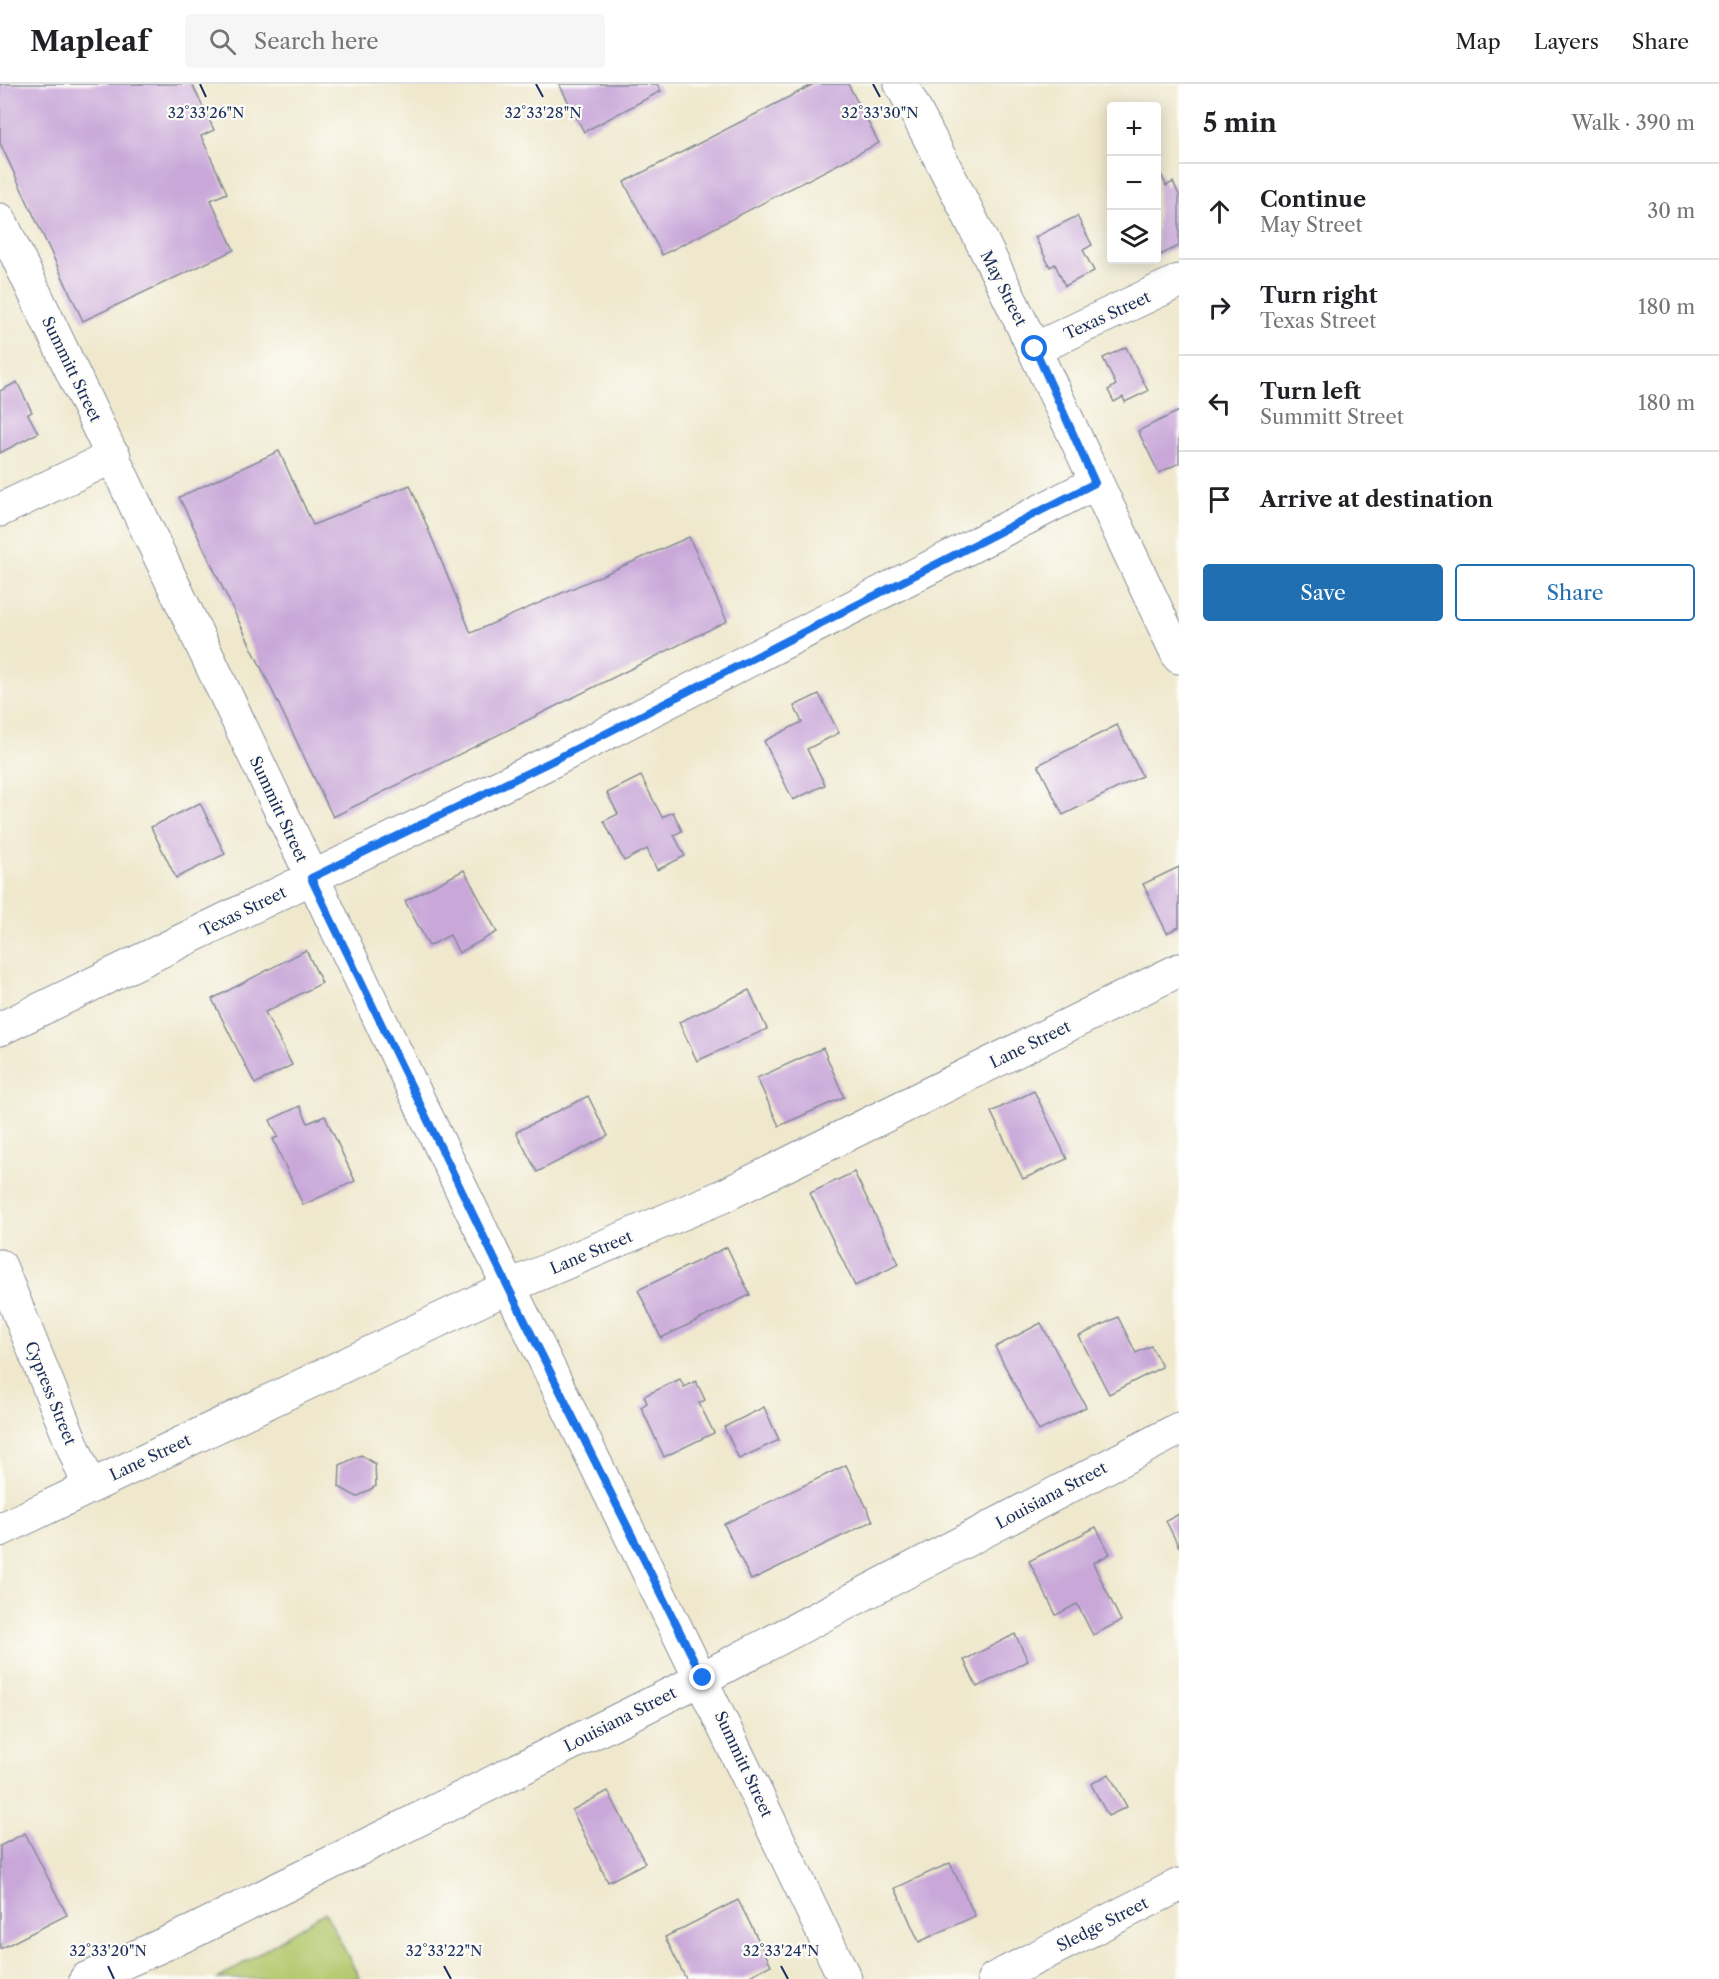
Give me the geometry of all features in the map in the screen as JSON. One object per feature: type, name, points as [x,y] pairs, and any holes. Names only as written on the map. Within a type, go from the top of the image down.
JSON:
[{"type":"street","name":"May Street","points":[[901,84],[1035,349],[1095,483],[1179,657]]},
{"type":"street","name":"Summitt Street","points":[[0,220],[114,456],[311,878],[508,1287],[703,1678],[846,1979]]},
{"type":"street","name":"Texas Street","points":[[1035,349],[1179,281]]},
{"type":"street","points":[[0,510],[114,456]]},
{"type":"street","name":"Texas Street","points":[[0,1029],[552,761],[1095,483]]},
{"type":"street","name":"Lane Street","points":[[0,1530],[508,1287],[721,1197],[1179,970]]},
{"type":"street","name":"Cypress Street","points":[[0,1266],[89,1486]]},
{"type":"street","name":"Louisiana Street","points":[[86,1979],[194,1932],[703,1678],[1179,1428]]},
{"type":"street","name":"Sledge Street","points":[[994,1979],[1179,1885]]},
{"type":"green space","points":[[325,1912],[360,1979],[218,1979]]},
{"type":"building","points":[[0,84],[192,84],[214,130],[201,136],[227,193],[211,200],[234,250],[83,321],[0,143]]},
{"type":"building","points":[[559,84],[657,84],[661,91],[584,132]]},
{"type":"building","points":[[814,84],[848,84],[879,143],[662,255],[624,182]]},
{"type":"building","points":[[1161,174],[1166,186],[1173,182],[1179,195],[1179,246],[1161,255]]},
{"type":"building","points":[[1077,216],[1092,245],[1083,250],[1094,271],[1065,286],[1055,264],[1050,267],[1035,237]]},
{"type":"building","points":[[1126,347],[1148,391],[1125,402],[1123,397],[1114,402],[1108,390],[1116,385],[1103,358]]},
{"type":"building","points":[[17,382],[32,412],[28,414],[38,433],[0,453],[0,391]]},
{"type":"building","points":[[1179,411],[1179,463],[1159,473],[1138,431]]},
{"type":"building","points":[[279,451],[313,525],[410,485],[471,633],[689,537],[727,621],[333,817],[179,497]]},
{"type":"building","points":[[819,694],[839,733],[807,749],[825,785],[793,800],[764,741],[802,722],[794,706]]},
{"type":"building","points":[[1117,725],[1142,776],[1063,815],[1038,765]]},
{"type":"building","points":[[641,776],[662,817],[673,812],[682,831],[674,835],[685,856],[657,870],[647,849],[624,861],[604,821],[618,814],[607,793]]},
{"type":"building","points":[[200,803],[225,854],[176,878],[151,827]]},
{"type":"building","points":[[1179,867],[1179,927],[1167,933],[1143,884]]},
{"type":"building","points":[[464,870],[497,932],[459,953],[450,935],[429,946],[405,901]]},
{"type":"building","points":[[306,950],[322,983],[265,1012],[292,1065],[255,1084],[212,999]]},
{"type":"building","points":[[749,990],[767,1029],[697,1061],[679,1022]]},
{"type":"building","points":[[823,1048],[844,1097],[779,1126],[757,1078]]},
{"type":"building","points":[[1034,1091],[1067,1159],[1023,1179],[991,1112]]},
{"type":"building","points":[[588,1096],[608,1136],[537,1172],[516,1132]]},
{"type":"building","points":[[300,1106],[308,1123],[325,1116],[355,1181],[303,1205],[273,1139],[278,1137],[270,1120]]},
{"type":"building","points":[[854,1172],[899,1264],[855,1286],[810,1193]]},
{"type":"building","points":[[727,1247],[750,1295],[661,1338],[638,1290]]},
{"type":"building","points":[[1118,1317],[1136,1353],[1151,1346],[1162,1367],[1109,1394],[1079,1336]]},
{"type":"building","points":[[1041,1323],[1086,1407],[1039,1431],[995,1347]]},
{"type":"building","points":[[680,1379],[684,1387],[696,1381],[705,1400],[699,1403],[714,1433],[664,1457],[641,1407],[647,1403],[644,1396]]},
{"type":"building","points":[[764,1407],[779,1440],[739,1459],[724,1427]]},
{"type":"building","points":[[361,1455],[375,1464],[376,1486],[357,1497],[339,1487],[340,1465]]},
{"type":"building","points":[[846,1465],[873,1521],[751,1580],[724,1524]]},
{"type":"building","points":[[1179,1514],[1179,1547],[1166,1521]]},
{"type":"building","points":[[1096,1527],[1110,1554],[1093,1563],[1121,1621],[1093,1635],[1077,1604],[1056,1615],[1029,1561]]},
{"type":"building","points":[[1015,1634],[1028,1661],[977,1687],[964,1660]]},
{"type":"building","points":[[1109,1774],[1127,1807],[1108,1816],[1091,1784]]},
{"type":"building","points":[[608,1791],[645,1863],[608,1882],[572,1810]]},
{"type":"building","points":[[25,1833],[67,1915],[0,1949],[0,1846]]},
{"type":"building","points":[[950,1863],[975,1916],[919,1942],[895,1888]]},
{"type":"building","points":[[738,1900],[771,1965],[744,1979],[686,1979],[665,1937]]},
{"type":"route","points":[[703,1678],[508,1287],[311,878],[552,761],[1095,483],[1035,349]]}]
